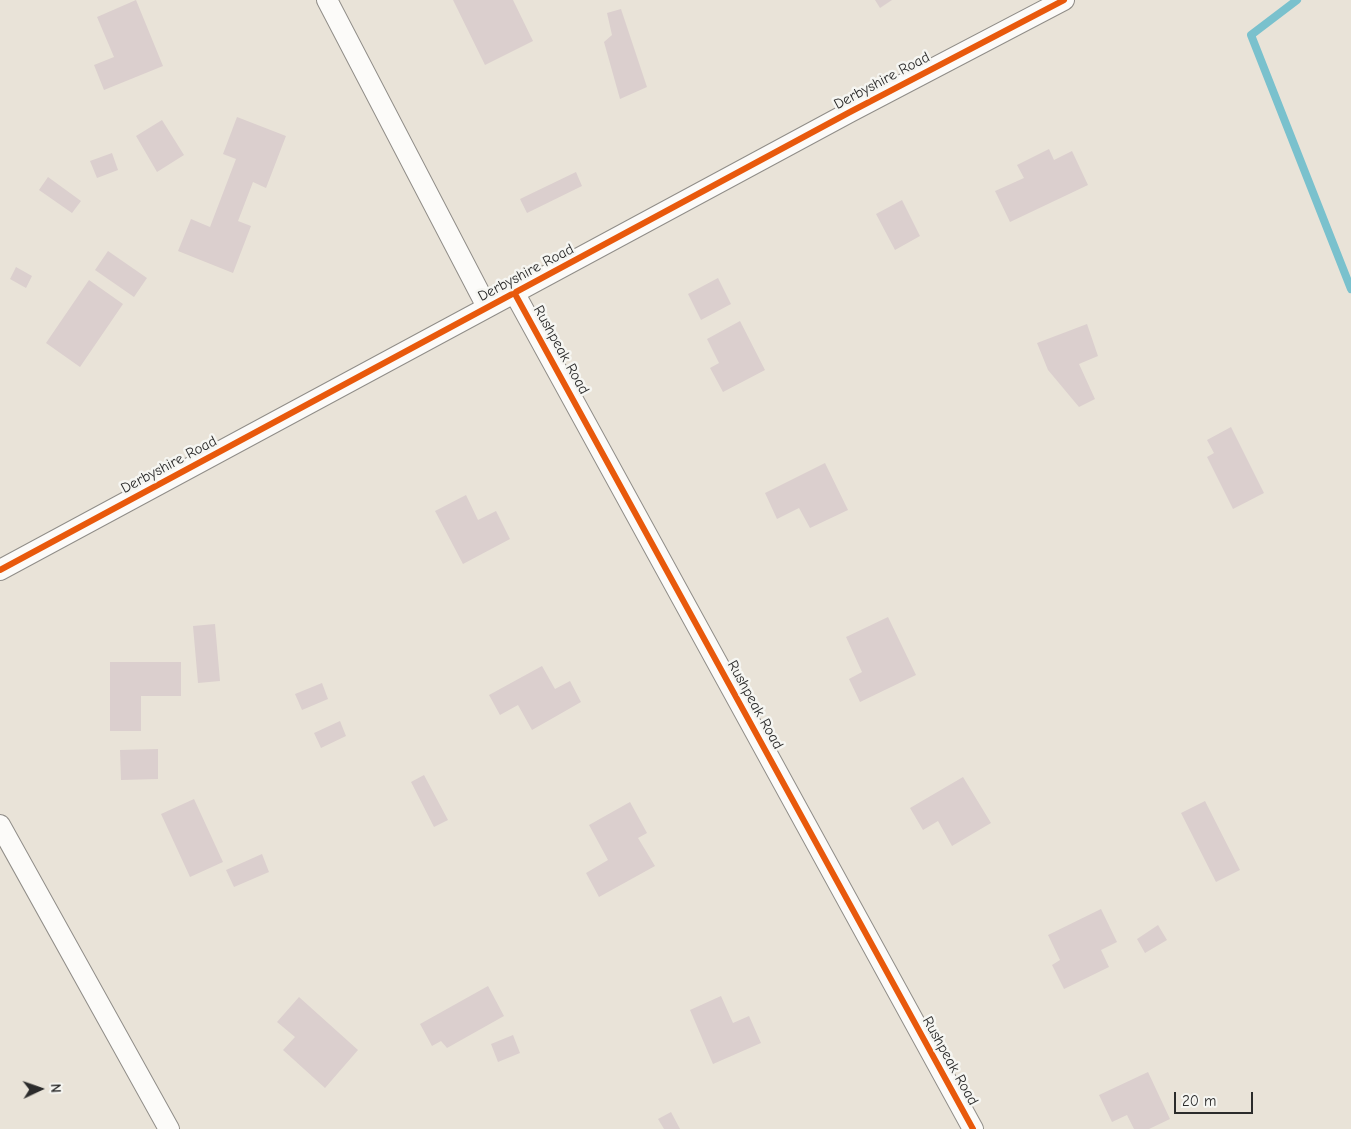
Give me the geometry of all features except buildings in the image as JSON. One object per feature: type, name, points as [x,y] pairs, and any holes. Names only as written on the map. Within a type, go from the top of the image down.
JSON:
[{"type":"street","points":[[327,0],[488,308]]},
{"type":"street","name":"Derbyshire Road","points":[[0,570],[850,112],[1064,0]]},
{"type":"street","name":"Rushpeak Road","points":[[515,294],[973,1129]]},
{"type":"street","points":[[0,825],[169,1129]]},
{"type":"waterway","points":[[1297,0],[1251,35],[1351,289]]},
{"type":"cycle path","points":[[0,570],[850,112],[1064,0]]},
{"type":"cycle path","points":[[515,294],[973,1129]]}]
